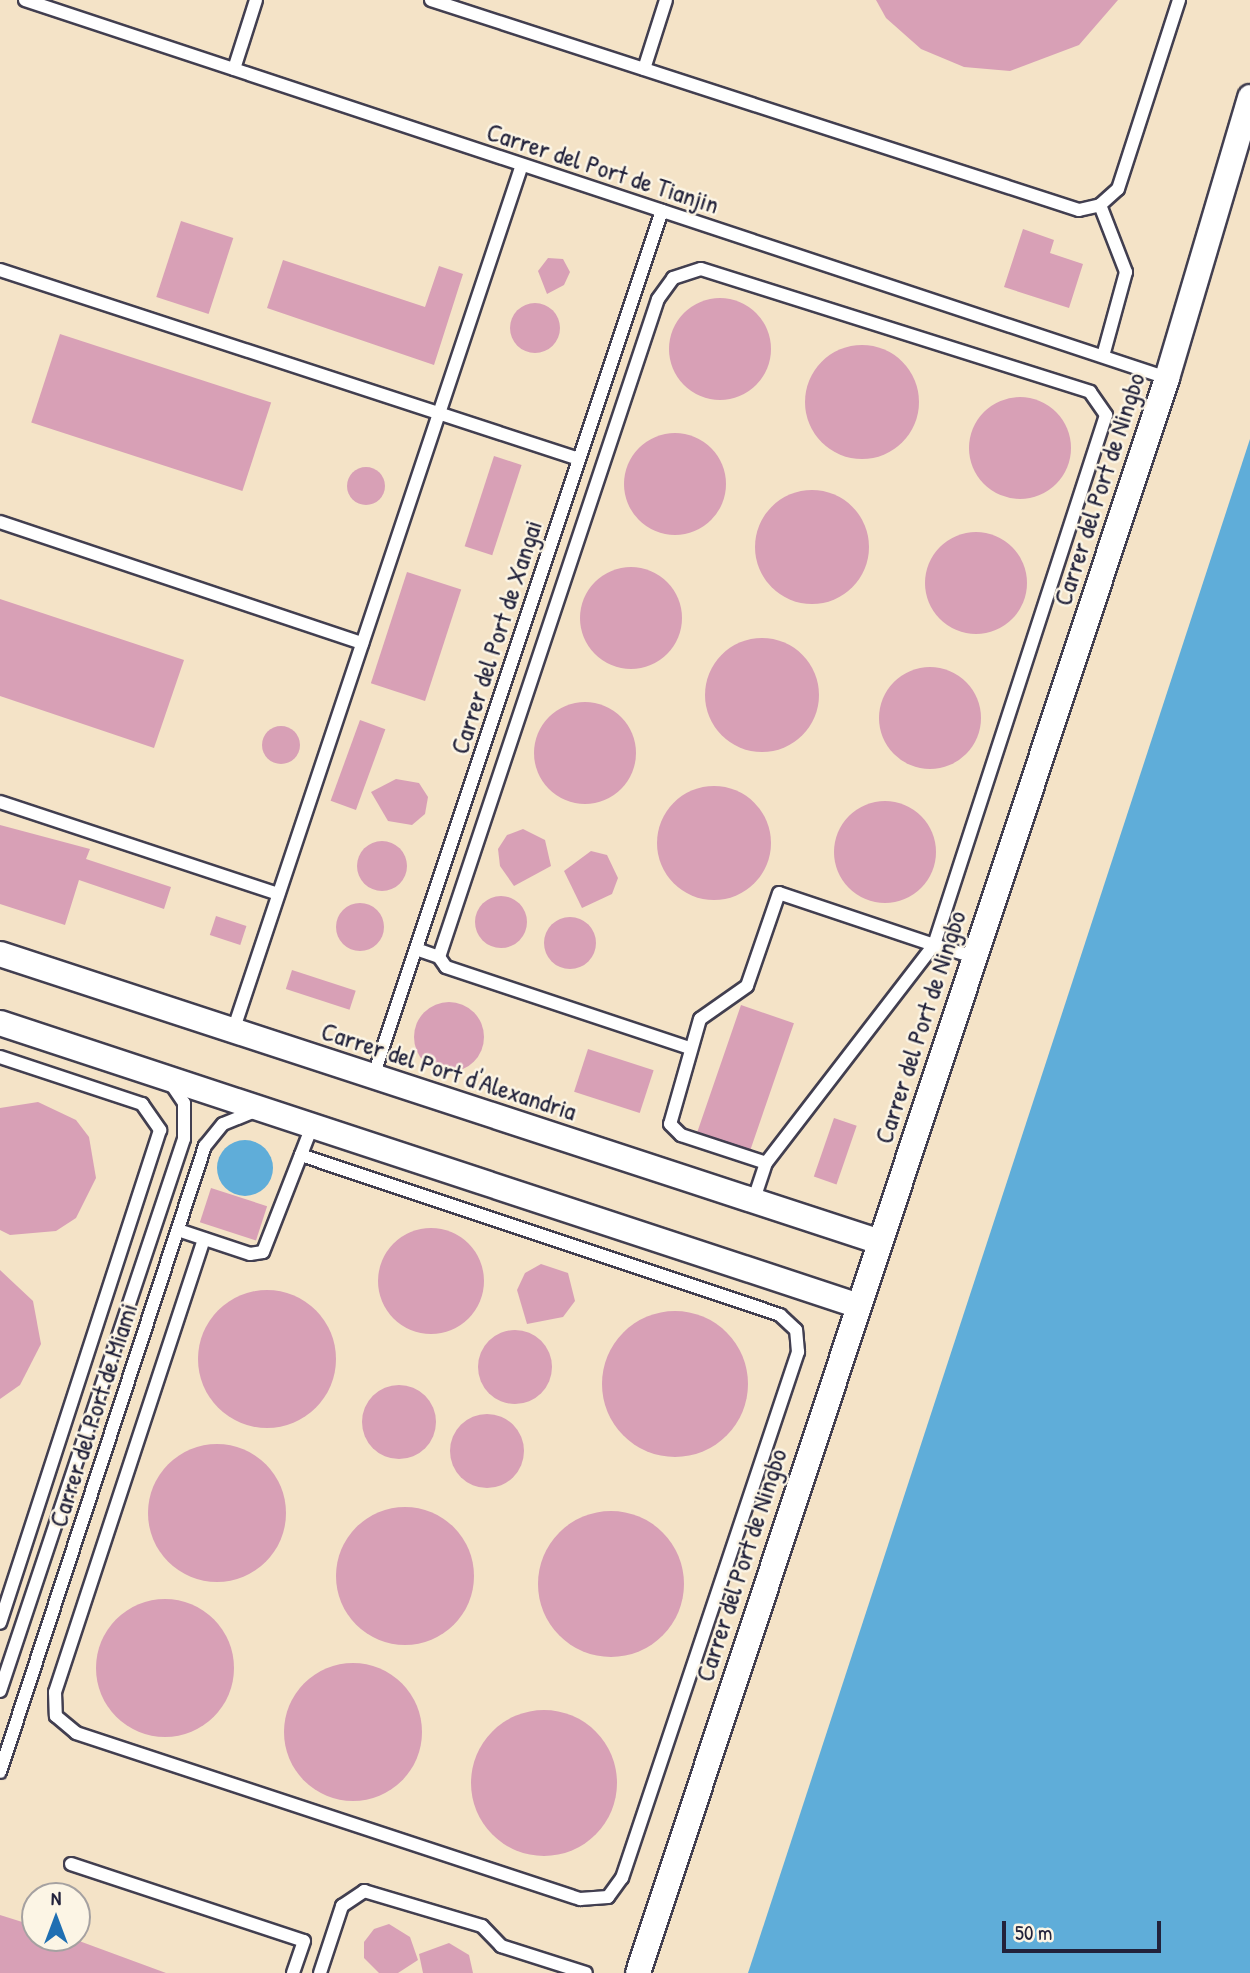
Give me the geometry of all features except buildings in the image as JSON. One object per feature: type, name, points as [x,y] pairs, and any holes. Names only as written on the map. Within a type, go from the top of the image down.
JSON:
[{"type":"street","name":"Carrer del Port de Ningbo","points":[[638,1973],[1167,378],[1250,97]]},
{"type":"street","name":"Carrer del Port d'Alexandria","points":[[0,954],[753,1203],[880,1242]]},
{"type":"street","points":[[0,1023],[859,1307]]},
{"type":"lane","name":"Carrer del Port de Tianjin","points":[[26,0],[1167,378]]},
{"type":"lane","points":[[233,69],[256,0]]},
{"type":"lane","points":[[432,0],[1063,206],[1100,205],[1118,189],[1179,0]]},
{"type":"lane","points":[[643,69],[666,0]]},
{"type":"lane","points":[[233,1031],[522,165]]},
{"type":"lane","points":[[1100,205],[1126,272],[1103,356]]},
{"type":"lane","name":"Carrer del Port de Xangai","points":[[373,1077],[662,211]]},
{"type":"lane","points":[[439,957],[658,299],[673,278],[701,269],[1090,392],[1103,405],[1106,427],[934,944],[766,1163],[753,1203]]},
{"type":"lane","points":[[0,270],[579,459]]},
{"type":"lane","points":[[0,522],[362,643]]},
{"type":"lane","points":[[0,802],[278,894]]},
{"type":"lane","points":[[766,1163],[681,1135],[670,1124],[690,1048],[702,1015],[747,986],[779,894],[974,957]]},
{"type":"lane","points":[[416,949],[439,957],[446,967],[690,1048]]},
{"type":"lane","points":[[0,1057],[142,1104],[160,1130],[0,1623]]},
{"type":"lane","name":"Carrer del Port de Miami","points":[[0,1691],[184,1139],[184,1103],[156,1074]]},
{"type":"lane","name":"Carrer del Port de Miami","points":[[0,1772],[178,1230],[213,1133],[236,1116],[270,1112]]},
{"type":"lane","points":[[178,1230],[250,1254],[268,1249],[312,1126]]},
{"type":"lane","points":[[204,1239],[55,1692],[56,1716],[76,1733],[580,1899],[608,1897],[622,1878],[798,1352],[796,1330],[780,1315],[302,1155]]},
{"type":"lane","points":[[71,1864],[304,1941],[293,1973]]},
{"type":"lane","points":[[320,1973],[342,1906],[364,1891],[482,1926],[501,1946],[586,1973]]},
{"type":"water","points":[[1250,439],[1250,1973],[748,1973]]},
{"type":"water","points":[[239,1140],[251,1140],[261,1144],[269,1152],[273,1168],[269,1184],[261,1192],[251,1196],[239,1196],[229,1192],[221,1184],[217,1174],[217,1162],[221,1152],[229,1144]]}]
